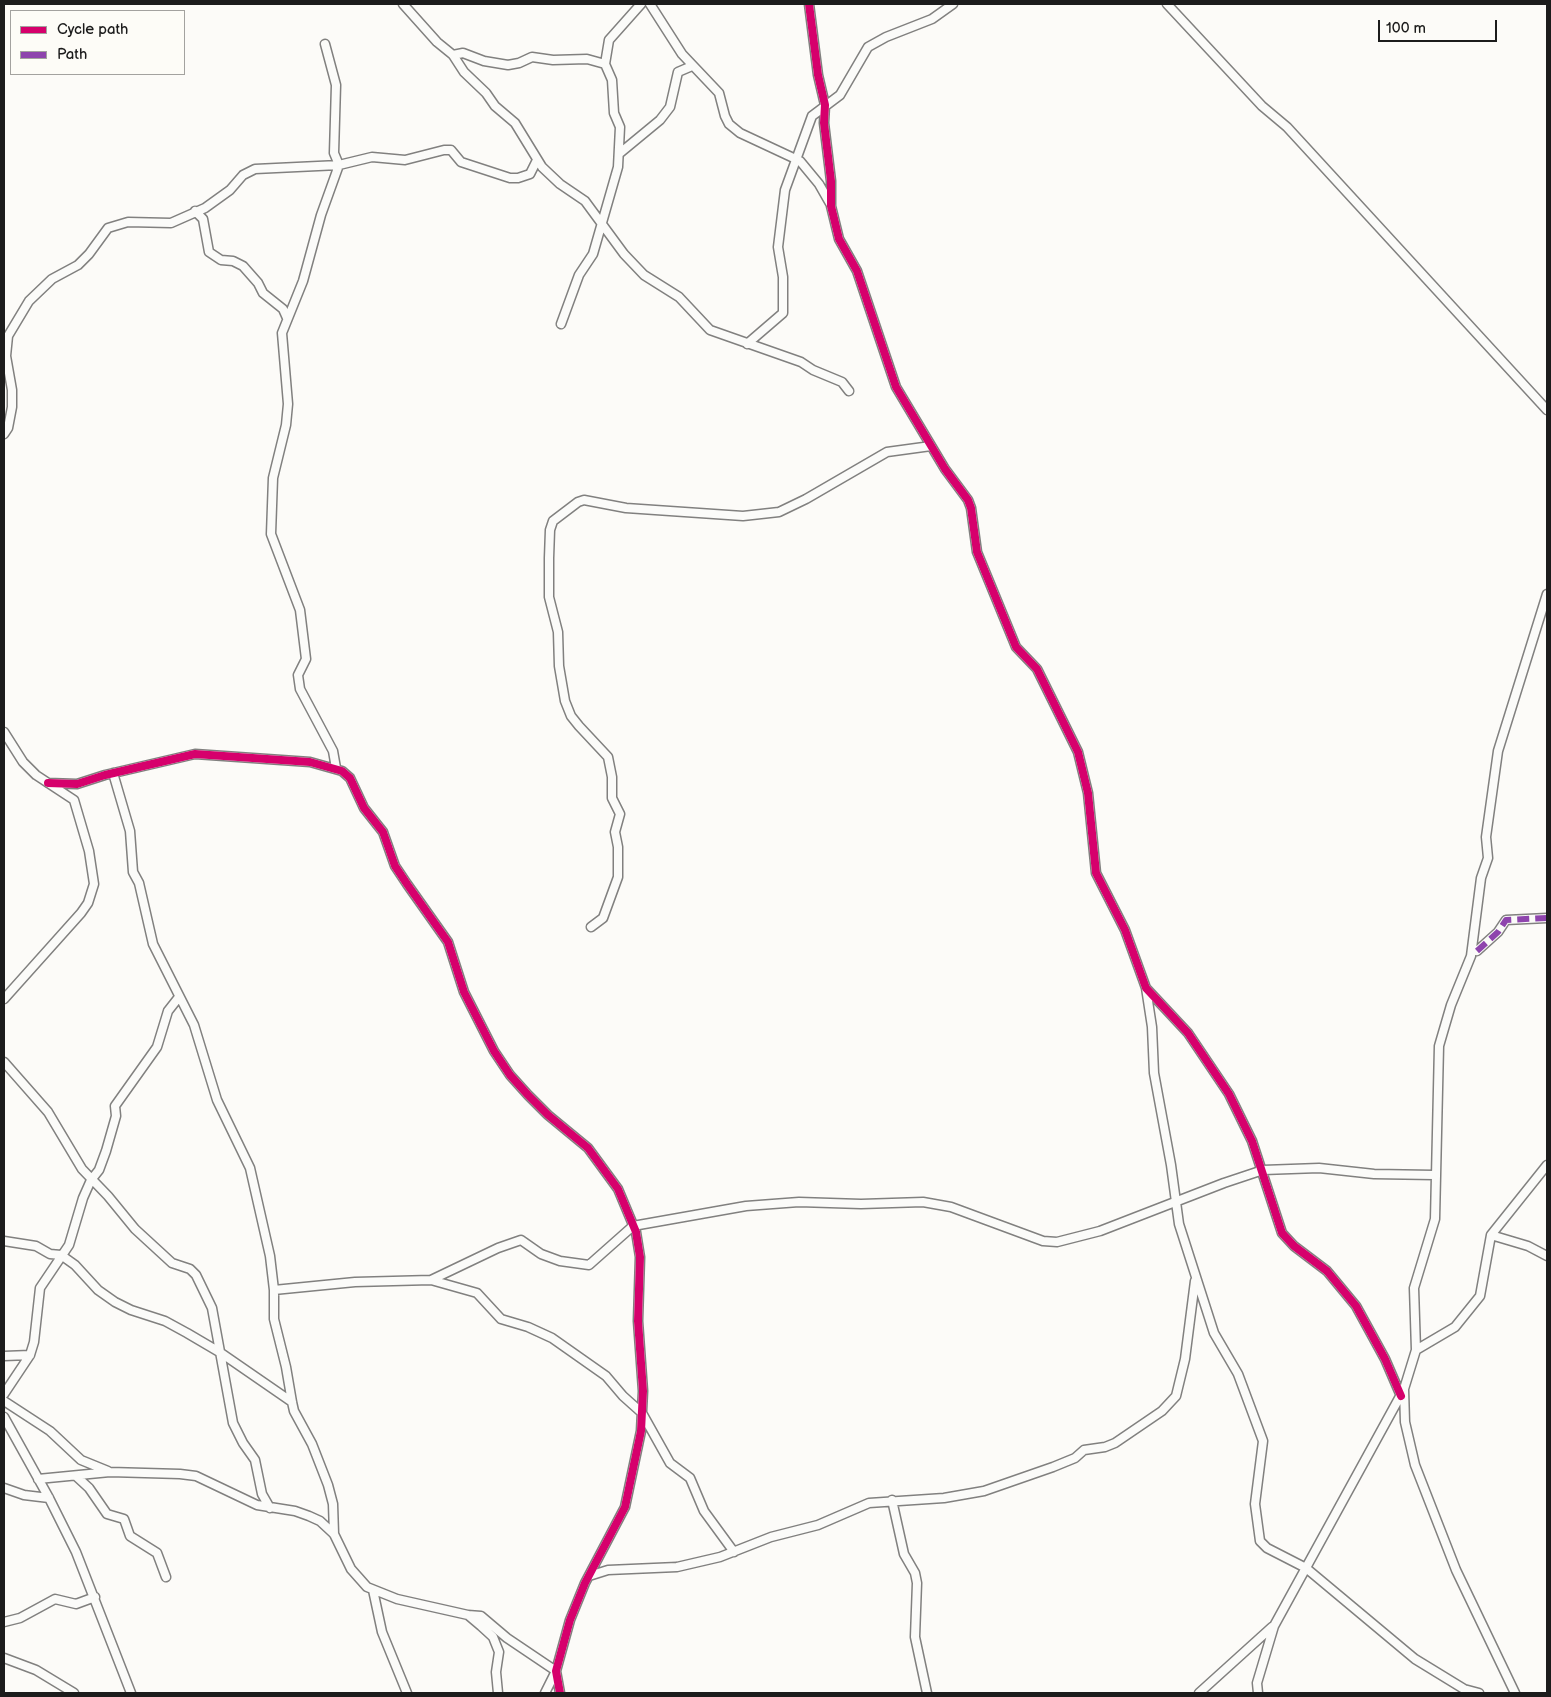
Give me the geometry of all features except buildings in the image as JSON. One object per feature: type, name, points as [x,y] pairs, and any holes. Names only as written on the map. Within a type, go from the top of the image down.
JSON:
[{"type":"street","points":[[403,4],[434,38],[453,54],[464,72],[486,93],[494,106],[515,123],[537,160],[560,184],[581,197],[603,223],[624,254],[644,275],[678,297],[704,325],[716,333],[732,336],[747,344],[801,362],[813,370],[842,382],[849,391]]},
{"type":"street","points":[[561,324],[579,275],[593,254],[618,167],[620,127],[614,113],[612,80],[605,64],[609,40],[641,4]]},
{"type":"street","points":[[650,4],[673,42],[692,66],[719,93],[725,116],[740,133],[796,159],[819,184],[831,206]]},
{"type":"street","points":[[809,4],[818,75],[825,105],[824,122],[831,181],[831,206],[839,239],[857,272],[886,354],[892,379],[913,419],[945,469],[968,500],[978,552],[1016,647],[1037,669],[1078,752],[1088,793],[1094,867],[1107,898],[1125,930],[1146,988],[1157,1092],[1179,1224],[1195,1279],[1208,1309],[1214,1333],[1238,1374],[1262,1441],[1255,1504],[1260,1541],[1267,1548],[1306,1568],[1414,1659],[1463,1691],[1479,1693]]},
{"type":"street","points":[[747,344],[784,313],[783,277],[778,247],[785,190],[812,116],[840,95],[849,82],[855,66],[868,47],[886,37],[932,19],[953,4]]},
{"type":"street","points":[[1167,4],[1262,106],[1287,128],[1547,410]]},
{"type":"street","points":[[326,44],[336,84],[334,153],[338,165],[321,214],[303,281],[282,333],[288,404],[286,424],[273,478],[271,534],[300,610],[306,659],[298,675],[300,689],[330,745],[336,768]]},
{"type":"street","points":[[453,54],[464,53],[484,61],[508,65],[519,63],[532,57],[553,60],[587,59],[605,64]]},
{"type":"street","points":[[620,153],[660,120],[670,107],[678,72],[692,66]]},
{"type":"street","points":[[4,434],[8,428],[12,407],[12,390],[6,356],[8,336],[29,301],[52,279],[78,265],[89,254],[108,228],[128,222],[171,223],[205,208],[230,190],[244,175],[255,169],[338,165],[372,157],[405,160],[451,150],[461,162],[510,178],[518,178],[530,174],[537,160]]},
{"type":"street","points":[[195,211],[203,218],[209,252],[221,260],[232,261],[243,266],[258,283],[263,293],[283,309],[287,318]]},
{"type":"street","points":[[591,927],[604,918],[618,877],[618,847],[615,832],[620,814],[612,798],[608,757],[571,716],[565,701],[559,666],[558,632],[550,597],[549,548],[553,521],[578,502],[584,500],[626,508],[724,513],[743,516],[779,512],[813,496],[887,452],[931,446]]},
{"type":"street","points":[[1258,1693],[1257,1683],[1274,1626],[1403,1392],[1416,1350],[1414,1288],[1420,1261],[1432,1233],[1435,1219],[1434,1175],[1439,1046],[1450,1005],[1471,956],[1481,878],[1488,858],[1486,837],[1498,751],[1547,594]]},
{"type":"street","points":[[4,732],[23,762],[48,784],[66,794],[77,806],[89,852],[94,884],[90,898],[81,913],[4,999]]},
{"type":"street","points":[[48,784],[77,784],[113,773],[195,754],[310,762],[336,768],[350,778],[364,808],[383,832],[395,866],[448,942],[464,992],[494,1051],[515,1082],[548,1115],[581,1141],[597,1158],[618,1189],[638,1240],[640,1257],[638,1321],[643,1382],[639,1441],[628,1498],[611,1537],[574,1608],[556,1671],[545,1693]]},
{"type":"street","points":[[113,773],[130,831],[130,861],[133,872],[140,883],[150,936],[199,1040],[217,1100],[250,1168],[270,1256],[274,1290],[274,1319],[286,1367],[294,1411],[312,1444],[328,1485],[332,1504],[334,1534],[351,1569],[366,1587],[397,1599],[468,1615],[481,1616],[507,1638],[556,1671],[560,1693]]},
{"type":"street","points":[[1477,951],[1498,932],[1506,920],[1547,918]]},
{"type":"street","points":[[1146,988],[1188,1033],[1217,1073],[1252,1141],[1282,1233],[1294,1246],[1327,1271],[1356,1306],[1403,1392],[1405,1422],[1415,1465],[1456,1570],[1515,1693]]},
{"type":"street","points":[[4,1394],[30,1356],[34,1342],[40,1288],[69,1245],[83,1198],[91,1180],[99,1170],[106,1151],[116,1116],[115,1106],[157,1047],[168,1011],[179,997]]},
{"type":"street","points":[[4,1062],[48,1112],[77,1163],[108,1196],[135,1229],[172,1263],[190,1269],[196,1275],[212,1308],[233,1423],[243,1443],[255,1460],[262,1494],[270,1508]]},
{"type":"street","points":[[1416,1350],[1455,1328],[1480,1296],[1490,1234],[1547,1165]]},
{"type":"street","points":[[431,1280],[498,1248],[521,1240],[541,1254],[560,1262],[589,1265],[633,1226],[718,1210],[773,1203],[924,1202],[951,1207],[1043,1241],[1057,1242],[1100,1230],[1263,1170],[1319,1168],[1374,1174],[1434,1175]]},
{"type":"street","points":[[1490,1234],[1528,1246],[1547,1256]]},
{"type":"street","points":[[4,1241],[36,1246],[50,1254],[61,1256],[75,1265],[98,1290],[115,1302],[131,1310],[164,1321],[221,1353],[292,1402]]},
{"type":"street","points":[[589,1576],[608,1570],[677,1567],[734,1552],[771,1537],[818,1525],[868,1502],[944,1498],[1005,1485],[1075,1458],[1084,1450],[1105,1447],[1114,1443],[1162,1411],[1176,1396],[1185,1359],[1195,1279]]},
{"type":"street","points":[[274,1290],[348,1282],[431,1280],[477,1293],[501,1319],[534,1329],[565,1346],[596,1368],[642,1413],[670,1463],[690,1478],[704,1511],[734,1552]]},
{"type":"street","points":[[4,1356],[30,1356]]},
{"type":"street","points":[[4,1401],[50,1431],[81,1460],[110,1472]]},
{"type":"street","points":[[4,1417],[49,1498],[76,1552],[132,1693]]},
{"type":"street","points":[[38,1479],[110,1472],[164,1473],[196,1476],[240,1498],[270,1508],[295,1511],[309,1516],[334,1534]]},
{"type":"street","points":[[76,1476],[89,1488],[107,1514],[124,1519],[130,1536],[157,1553],[166,1577]]},
{"type":"street","points":[[4,1488],[24,1495],[49,1498]]},
{"type":"street","points":[[892,1500],[904,1554],[915,1573],[917,1584],[915,1637],[927,1693]]},
{"type":"street","points":[[374,1590],[382,1632],[407,1693]]},
{"type":"street","points":[[4,1622],[20,1618],[55,1599],[76,1604],[95,1597]]},
{"type":"street","points":[[468,1615],[487,1631],[497,1643],[499,1652],[496,1672],[498,1693]]},
{"type":"street","points":[[1199,1693],[1274,1626]]},
{"type":"street","points":[[4,1658],[46,1675],[74,1693]]},
{"type":"marked path","points":[[1477,951],[1498,932],[1506,920],[1547,918]]},
{"type":"cycle path","points":[[809,4],[818,75],[825,105],[824,123],[831,181],[831,206],[839,239],[857,271],[896,387],[945,469],[968,500],[971,508],[977,552],[1016,647],[1037,669],[1078,752],[1088,793],[1096,873],[1125,930],[1146,988],[1188,1033],[1229,1094],[1252,1141],[1282,1233],[1294,1246],[1327,1271],[1356,1306],[1385,1359],[1401,1396]]},
{"type":"cycle path","points":[[48,783],[77,784],[105,775],[195,754],[310,762],[342,771],[350,778],[364,808],[383,832],[395,866],[448,942],[464,992],[494,1051],[510,1075],[528,1095],[548,1115],[588,1148],[618,1189],[636,1232],[640,1257],[638,1321],[643,1391],[641,1431],[625,1507],[585,1583],[570,1620],[556,1671],[560,1693]]}]
